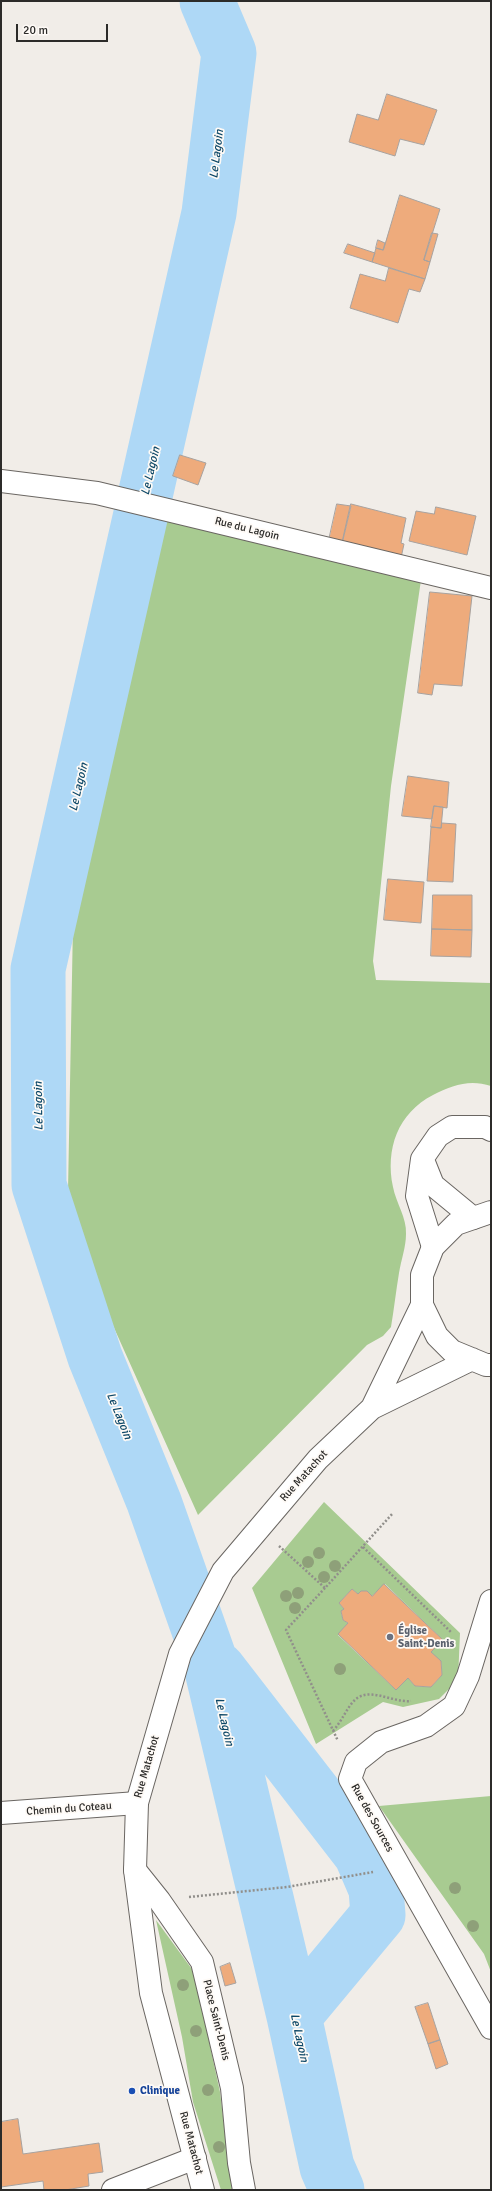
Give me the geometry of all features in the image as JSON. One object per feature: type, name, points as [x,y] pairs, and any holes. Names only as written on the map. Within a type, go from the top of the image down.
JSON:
[{"type":"street","name":"Rue du Lagoin","points":[[1,481],[97,493],[491,588]]},
{"type":"street","points":[[433,1247],[417,1196],[422,1159],[438,1136],[452,1128],[486,1128],[491,1130]]},
{"type":"street","points":[[422,1159],[433,1185],[482,1215]]},
{"type":"street","points":[[482,1215],[456,1224],[433,1247],[422,1275],[422,1305],[437,1336],[452,1351],[482,1362]]},
{"type":"street","name":"Rue Matachot","points":[[372,1408],[422,1305]]},
{"type":"street","name":"Rue Matachot","points":[[203,2190],[151,1993],[135,1870],[137,1803],[180,1654],[223,1571],[318,1459],[372,1408],[482,1362]]},
{"type":"street","name":"Rue des Sources","points":[[491,1601],[468,1676],[454,1706],[426,1726],[381,1742],[356,1762],[350,1779],[491,2028]]},
{"type":"street","name":"Chemin du Coteau","points":[[1,1813],[137,1803]]},
{"type":"street","name":"Place Saint-Denis","points":[[135,1870],[159,1900],[202,1962],[232,2088],[239,2163],[244,2190]]},
{"type":"street","points":[[113,2190],[195,2158]]},
{"type":"path","points":[[352,1773],[286,1630],[393,1513]]},
{"type":"path","points":[[259,1528],[325,1588]]},
{"type":"path","points":[[363,1547],[453,1634],[454,1639]]},
{"type":"path","points":[[333,1731],[342,1721],[351,1704],[365,1693],[401,1702],[413,1701]]},
{"type":"path","points":[[159,1900],[287,1887],[360,1874]]},
{"type":"green space","points":[[158,517],[421,580],[391,786],[373,961],[376,980],[491,983],[491,1086],[476,1083],[461,1084],[447,1088],[433,1095],[411,1112],[403,1122],[393,1146],[391,1173],[393,1187],[405,1222],[406,1234],[391,1327],[383,1336],[367,1345],[198,1515],[93,1281],[68,1191],[73,923],[94,818],[117,727]]},
{"type":"green space","points":[[324,1502],[460,1633],[458,1680],[439,1699],[403,1707],[383,1702],[316,1744],[252,1588]],"holes":[[[385,1584],[443,1640],[431,1652],[441,1662],[442,1675],[431,1687],[415,1686],[408,1678],[396,1690],[338,1635],[348,1623],[343,1620],[341,1612],[344,1609],[339,1603],[352,1589],[358,1594],[361,1591],[367,1591],[372,1596]]]},
{"type":"green space","points":[[491,1796],[491,1972],[484,1954],[379,1806]]},
{"type":"green space","points":[[156,1920],[194,1972],[220,2092],[232,2190],[221,2190],[193,2102],[182,2037]]},
{"type":"building","points":[[387,94],[437,110],[424,145],[400,139],[395,156],[349,142],[357,114],[378,120]]},
{"type":"building","points":[[400,195],[440,209],[424,260],[430,262],[425,279],[372,262],[376,248],[383,250]]},
{"type":"building","points":[[432,233],[438,234],[430,262],[424,260]]},
{"type":"building","points":[[378,240],[385,243],[383,250],[376,248]]},
{"type":"building","points":[[348,244],[375,253],[372,262],[344,253]]},
{"type":"building","points":[[389,268],[425,279],[420,292],[409,289],[398,323],[350,308],[360,274],[385,281]]},
{"type":"building","points":[[180,455],[206,463],[198,485],[173,476]]},
{"type":"building","points":[[337,504],[351,506],[342,544],[329,540]]},
{"type":"building","points":[[351,504],[406,518],[401,543],[404,544],[401,558],[342,544]]},
{"type":"building","points":[[436,507],[476,516],[467,555],[409,541],[416,511],[434,514]]},
{"type":"building","points":[[430,592],[472,596],[462,686],[434,684],[432,695],[418,693]]},
{"type":"building","points":[[408,776],[449,782],[447,808],[434,806],[432,819],[402,816]]},
{"type":"building","points":[[434,806],[443,807],[441,828],[431,827]]},
{"type":"building","points":[[442,823],[456,824],[453,882],[427,881],[431,827],[441,828]]},
{"type":"building","points":[[388,879],[424,882],[421,923],[384,920]]},
{"type":"building","points":[[433,895],[472,895],[472,930],[432,929]]},
{"type":"building","points":[[432,929],[472,930],[471,957],[431,956]]},
{"type":"building","name":"Église Saint-Denis","points":[[384,1584],[443,1640],[431,1652],[441,1661],[442,1675],[431,1687],[415,1686],[408,1678],[396,1690],[338,1634],[348,1623],[343,1620],[341,1611],[344,1609],[339,1603],[352,1589],[358,1594],[361,1591],[367,1591],[372,1596]]},
{"type":"building","points":[[230,1963],[236,1983],[225,1986],[220,1967]]},
{"type":"building","points":[[428,2003],[440,2040],[428,2044],[415,2007]]},
{"type":"building","points":[[440,2040],[448,2064],[436,2069],[428,2044]]},
{"type":"building","points":[[18,2119],[23,2154],[99,2143],[103,2172],[88,2174],[89,2186],[65,2190],[44,2190],[43,2181],[1,2187],[1,2122]]},
{"type":"waterway","name":"Le Lagoin","points":[[207,1],[229,53],[209,213],[38,969],[39,1185],[95,1357],[154,1502],[209,1658],[294,2016],[327,2167],[337,2190]]},
{"type":"waterway","points":[[218,1669],[361,1854],[376,1889],[378,1915],[294,2016]]},
{"type":"place","name":"Église Saint-Denis","points":[[390,1637]]},
{"type":"place","name":"Clinique","points":[[132,2091]]}]
